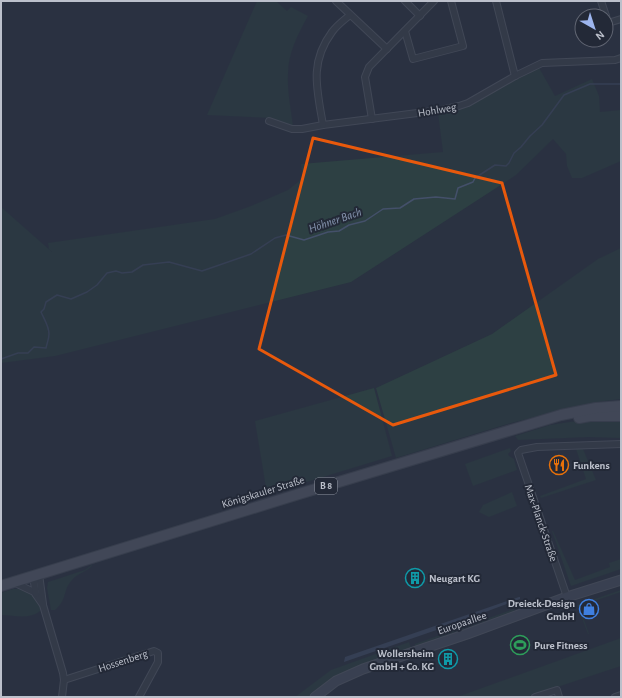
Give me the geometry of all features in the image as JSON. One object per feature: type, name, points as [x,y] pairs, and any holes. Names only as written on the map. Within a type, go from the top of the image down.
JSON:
[{"type":"main road","name":"Königskauler Straße","points":[[1,586],[561,415],[621,406]]},
{"type":"main road","name":"Königskauler Straße","points":[[534,424],[590,416],[621,416]]},
{"type":"main road","name":"Europaallee","points":[[315,697],[336,681],[362,669],[467,634],[567,597],[621,580]]},
{"type":"street","points":[[336,1],[387,49]]},
{"type":"street","points":[[405,1],[420,16]]},
{"type":"street","points":[[372,119],[365,77],[366,72],[369,67],[434,1]]},
{"type":"street","points":[[405,31],[413,59],[463,46],[451,1]]},
{"type":"street","points":[[496,1],[515,76]]},
{"type":"street","points":[[323,125],[316,82],[318,58],[323,45],[333,30],[350,15]]},
{"type":"street","name":"Hohlweg","points":[[269,121],[292,129],[302,129],[441,110],[459,106],[515,76],[542,64],[615,60],[621,58]]},
{"type":"street","name":"Max-Planck-Straße","points":[[567,597],[518,453],[521,450],[537,447],[621,444]]},
{"type":"street","points":[[36,594],[34,583],[39,574]]},
{"type":"street","points":[[39,574],[43,605],[63,672],[64,680],[62,697]]},
{"type":"street","points":[[13,582],[36,594],[43,605]]},
{"type":"street","name":"Hossenberg","points":[[64,680],[154,651],[158,653],[158,662],[139,697]]},
{"type":"street","points":[[534,697],[557,690],[559,697]]},
{"type":"street","points":[[615,697],[621,695]]},
{"type":"highlighted area","points":[[313,138],[502,183],[556,375],[393,425],[259,349]]},
{"type":"shaded area","points":[[257,1],[276,1],[287,11],[291,7],[308,16],[294,44],[288,66],[289,100],[293,126],[272,118],[207,115]]},
{"type":"shaded area","points":[[538,66],[555,96],[592,79],[599,96],[600,112],[621,110],[621,161],[582,178],[572,178],[567,166],[566,154],[553,139],[516,175],[351,282],[55,356],[1,363],[1,207],[52,252],[49,249],[48,243],[215,219],[251,206],[288,190],[303,178],[301,164],[443,152],[438,113],[450,111]]},
{"type":"shaded area","points":[[621,248],[621,399],[598,402],[511,423],[396,458],[376,388],[492,334],[598,259]]},
{"type":"shaded area","points":[[374,388],[392,456],[267,494],[255,421]]},
{"type":"shaded area","points":[[583,420],[621,420],[621,438],[589,437],[518,440],[515,436],[550,425]]},
{"type":"shaded area","points":[[510,448],[511,451],[508,454],[514,459],[517,470],[473,486],[465,464]]},
{"type":"shaded area","points":[[576,449],[583,449],[596,480],[541,498],[540,496],[586,479]]},
{"type":"shaded area","points":[[512,492],[517,506],[489,517],[479,512],[483,505]]},
{"type":"shaded area","points":[[552,531],[575,580],[610,567],[609,563],[621,559],[621,569],[571,586]]},
{"type":"shaded area","points":[[93,564],[91,567],[74,578],[67,588],[62,602],[55,610],[51,610],[47,588],[48,582],[85,570]]},
{"type":"shaded area","points":[[13,589],[23,589],[32,592],[40,603],[40,611],[36,614],[27,616],[1,615],[1,593]]},
{"type":"shaded area","points":[[621,590],[621,592],[579,606],[588,634],[577,605]]},
{"type":"shaded area","points":[[514,609],[514,611],[415,646],[415,644]]},
{"type":"shaded area","points":[[621,638],[621,666],[527,697],[457,697]]},
{"type":"shaded area","points":[[409,642],[411,648],[370,661],[344,672],[321,687],[310,697],[295,697],[331,670]]},
{"type":"water","points":[[519,597],[520,599],[448,626],[344,662],[345,657]]},
{"type":"waterway","name":"Höhner Bach","points":[[1,359],[18,353],[28,353],[34,347],[46,348],[49,338],[49,331],[41,312],[44,309],[46,302],[57,295],[71,299],[87,292],[97,285],[107,273],[116,271],[122,273],[132,272],[143,265],[169,262],[202,271],[251,254],[275,238],[286,235],[304,240],[328,232],[339,231],[349,225],[365,221],[383,209],[400,208],[414,199],[436,197],[455,199],[458,188],[473,182],[475,178],[495,165],[506,166],[514,153],[542,125],[564,95],[590,84],[621,84]]},
{"type":"place","name":"Funkens","points":[[559,465]]},
{"type":"place","name":"Neugart KG","points":[[415,578]]},
{"type":"place","name":"Dreieck-Design GmbH","points":[[589,609]]},
{"type":"place","name":"Pure Fitness","points":[[520,645]]},
{"type":"place","name":"Wollersheim GmbH + Co. KG","points":[[448,659]]}]
